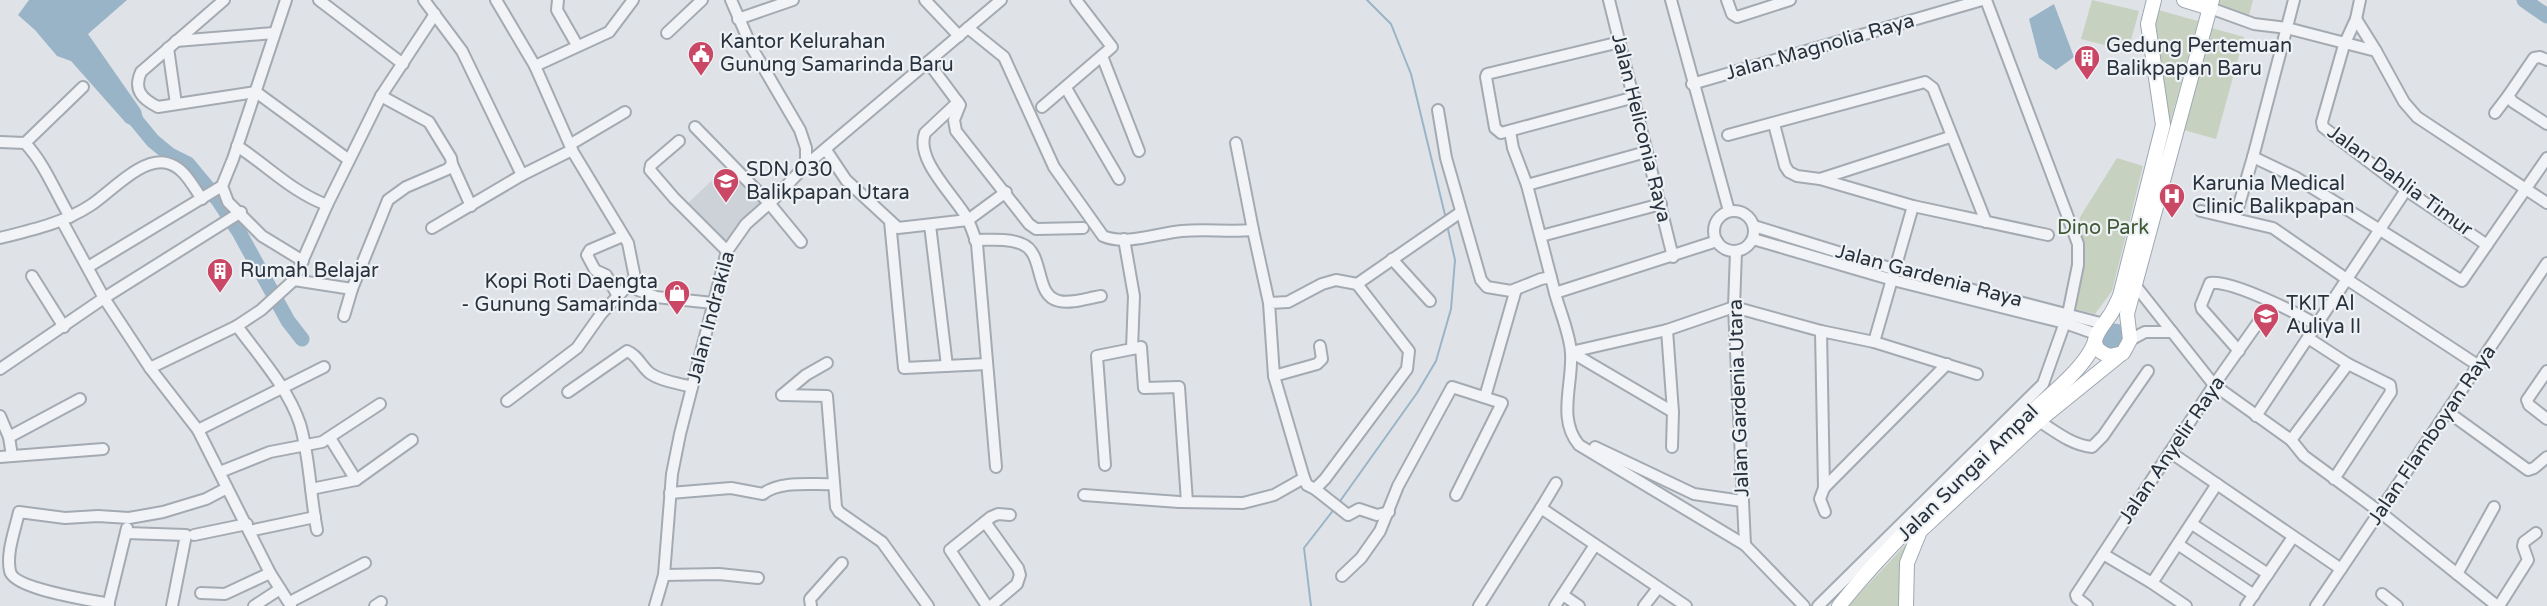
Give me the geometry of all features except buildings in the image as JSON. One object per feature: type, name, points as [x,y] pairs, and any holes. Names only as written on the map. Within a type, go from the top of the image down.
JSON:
[{"type":"main road","name":"Jalan Sungai Ampal","points":[[1839,606],[1906,531],[2012,428],[2075,371],[2092,352],[2098,333],[2120,297],[2163,125],[2148,24],[2154,0]]},
{"type":"main road","points":[[2130,337],[2122,324],[2110,322],[2098,333],[2098,349],[2103,354],[2116,356],[2123,353],[2130,337],[2127,314],[2211,4],[2184,0]]},
{"type":"main road","name":"Jalan Sungai Ampal","points":[[1906,606],[1907,563],[1920,531],[2039,421],[2123,353]]},
{"type":"street","points":[[224,0],[141,72],[137,80],[138,91],[147,101],[158,107],[256,92],[349,160]]},
{"type":"street","points":[[88,267],[220,187],[237,146],[286,0]]},
{"type":"street","points":[[319,0],[403,64]]},
{"type":"street","points":[[424,0],[462,51],[522,175]]},
{"type":"street","points":[[496,0],[535,66],[572,147],[628,243],[638,290],[648,295],[713,303]]},
{"type":"street","points":[[558,0],[557,10],[577,45]]},
{"type":"street","points":[[535,66],[609,32],[633,0]]},
{"type":"street","points":[[667,33],[702,0]]},
{"type":"street","points":[[731,0],[738,20],[800,130],[806,148],[805,166]]},
{"type":"street","points":[[738,20],[793,0]]},
{"type":"street","points":[[925,0],[959,36]]},
{"type":"street","name":"Jalan Indrakila","points":[[655,606],[664,575],[670,493],[680,434],[726,251],[746,224],[770,203],[805,166],[1001,0]]},
{"type":"street","points":[[1042,107],[1112,47],[1076,0]]},
{"type":"street","name":"Jalan Heliconia Raya","points":[[1609,0],[1673,257]]},
{"type":"street","points":[[1671,0],[1692,84],[1729,211]]},
{"type":"street","points":[[1727,0],[1732,14],[1737,17],[1790,0]]},
{"type":"street","points":[[1818,606],[2043,384],[2066,319],[2078,264],[2078,244],[1984,0]]},
{"type":"street","name":"Jalan Magnolia Raya","points":[[1692,84],[1984,0]]},
{"type":"street","points":[[2235,218],[2294,0]]},
{"type":"street","points":[[2344,45],[2356,19],[2360,0]]},
{"type":"street","points":[[2211,4],[2254,24],[2286,28],[2344,45],[2376,51]]},
{"type":"street","points":[[150,368],[237,326],[261,310],[294,280],[327,205],[381,96],[435,14]]},
{"type":"street","points":[[2356,19],[2404,102],[2417,117],[2547,203]]},
{"type":"street","points":[[968,28],[1004,57],[1050,161],[1103,236],[1111,240],[1182,231],[1253,230]]},
{"type":"street","points":[[172,44],[274,33]]},
{"type":"street","points":[[1620,42],[1487,74],[1495,128],[1501,134],[1635,97]]},
{"type":"street","points":[[172,44],[176,104]]},
{"type":"street","name":"Jalan Dahlia Timur","points":[[2344,45],[2322,124],[2325,129],[2406,190],[2487,245]]},
{"type":"street","points":[[1102,56],[1139,151]]},
{"type":"street","points":[[2495,112],[2534,58],[2545,59]]},
{"type":"street","points":[[928,62],[960,105],[954,120],[956,131],[1036,229],[1083,228]]},
{"type":"street","points":[[1728,135],[1774,124],[1921,81],[1930,84],[1986,222]]},
{"type":"street","points":[[0,142],[25,143],[83,87]]},
{"type":"street","points":[[1066,88],[1119,179]]},
{"type":"street","points":[[381,96],[429,122],[451,158],[471,206]]},
{"type":"street","points":[[2508,96],[2513,102],[2547,124]]},
{"type":"street","points":[[958,102],[925,133],[922,140],[924,152],[935,173],[968,220],[975,240],[996,467]]},
{"type":"street","points":[[1438,110],[1459,213],[1481,280],[1487,287],[1511,291],[1551,278]]},
{"type":"street","points":[[432,228],[572,147],[625,112]]},
{"type":"street","points":[[1774,124],[1789,172],[1797,176],[1820,178],[1913,206],[2048,235]]},
{"type":"street","points":[[695,127],[770,203],[801,242]]},
{"type":"street","points":[[1510,131],[1513,148],[1527,185],[1571,352],[1567,414],[1573,437],[1579,445],[1745,545],[1804,606]]},
{"type":"street","points":[[1820,178],[1950,136]]},
{"type":"street","points":[[679,141],[651,165],[651,172],[726,251]]},
{"type":"street","points":[[25,143],[44,165],[66,219],[104,298],[150,368],[198,430],[270,573],[290,604],[366,563]]},
{"type":"street","points":[[1236,143],[1269,303],[1274,376],[1304,478],[1307,485],[1348,515],[1359,509],[1377,515],[1389,512]]},
{"type":"street","points":[[237,146],[292,188],[306,197],[327,205]]},
{"type":"street","points":[[826,150],[846,180],[898,228],[968,220],[1006,192]]},
{"type":"street","points":[[1527,185],[1646,152]]},
{"type":"street","points":[[2253,157],[2295,177],[2462,281],[2547,158]]},
{"type":"street","points":[[0,238],[66,219],[91,205],[142,167],[152,163],[166,163],[183,171],[203,198]]},
{"type":"street","points":[[344,316],[352,289],[388,200],[406,187],[452,165]]},
{"type":"street","points":[[220,187],[225,197],[269,242],[303,261]]},
{"type":"street","points":[[2256,416],[2406,190]]},
{"type":"street","points":[[1541,236],[1661,204]]},
{"type":"street","points":[[1874,342],[1913,206]]},
{"type":"street","points":[[1729,211],[1742,212],[1747,215],[1754,226],[1753,239],[1743,249],[1728,250],[1717,241],[1714,234],[1716,221],[1729,211]]},
{"type":"street","points":[[2201,211],[2273,228],[2479,366]]},
{"type":"street","points":[[0,369],[104,298],[240,213]]},
{"type":"street","points":[[1357,284],[1459,213]]},
{"type":"street","points":[[890,221],[904,368],[987,364]]},
{"type":"street","points":[[930,225],[947,366]]},
{"type":"street","name":"Jalan Gardenia Raya","points":[[1754,226],[1894,275]]},
{"type":"street","points":[[618,296],[606,275],[595,270],[587,255],[590,250],[623,236]]},
{"type":"street","points":[[1124,239],[1134,296],[1132,349]]},
{"type":"street","name":"Jalan Gardenia Raya","points":[[1753,239],[2066,319],[2098,333]]},
{"type":"street","points":[[975,240],[1000,240],[1024,244],[1031,250],[1045,290],[1050,297],[1056,300],[1066,302],[1101,296]]},
{"type":"street","points":[[1555,293],[1717,241]]},
{"type":"street","name":"Jalan Gardenia Utara","points":[[1736,250],[1734,308],[1745,545]]},
{"type":"street","points":[[1392,259],[1430,301]]},
{"type":"street","name":"Jalan Flamboyan Raya","points":[[2316,606],[2547,263]]},
{"type":"street","points":[[32,276],[64,327]]},
{"type":"street","points":[[507,401],[578,348],[601,314],[636,278]]},
{"type":"street","points":[[294,280],[352,289]]},
{"type":"street","points":[[1269,303],[1288,302],[1336,280],[1357,284],[1409,351],[1410,360],[1407,369],[1325,479],[1315,489]]},
{"type":"street","points":[[2239,351],[2203,313],[2201,305],[2209,284],[2214,282],[2272,303],[2317,325]]},
{"type":"street","points":[[2135,285],[2214,384],[2290,440],[2304,456],[2380,512],[2498,606],[2528,560],[2523,546],[2524,542],[2536,533]]},
{"type":"street","points":[[1485,397],[1516,289]]},
{"type":"street","name":"Jalan Anyelir Raya","points":[[2087,606],[2076,595],[2214,384],[2272,303]]},
{"type":"street","points":[[1571,352],[1667,330],[1734,308],[1821,331],[1874,342],[1977,374]]},
{"type":"street","points":[[237,326],[281,387],[299,421],[305,445],[317,530]]},
{"type":"street","points":[[1667,330],[1673,412],[1672,447]]},
{"type":"street","points":[[1821,331],[1824,488],[1820,499],[1824,512]]},
{"type":"street","points":[[2130,337],[2145,332],[2172,332]]},
{"type":"street","points":[[2308,338],[2348,364],[2390,383],[2391,392],[2334,479]]},
{"type":"street","points":[[1274,376],[1317,363],[1322,359],[1320,346]]},
{"type":"street","points":[[1105,465],[1098,356],[1142,347],[1144,388],[1179,387],[1187,502]]},
{"type":"street","points":[[568,392],[627,351],[632,353],[653,375],[663,380],[692,387]]},
{"type":"street","points":[[1571,352],[1673,412]]},
{"type":"street","points":[[827,363],[806,375],[782,395],[827,396],[836,507],[839,512],[882,542],[928,606]]},
{"type":"street","points":[[1824,488],[1947,364]]},
{"type":"street","points":[[2290,440],[2348,364]]},
{"type":"street","points":[[198,430],[324,367]]},
{"type":"street","points":[[2039,421],[2062,437],[2083,446],[2092,447],[2103,436],[2148,371]]},
{"type":"street","points":[[2547,371],[2527,400],[2529,405],[2547,419]]},
{"type":"street","points":[[1342,576],[1361,558],[1380,531],[1398,486],[1452,387],[1502,403],[1456,495]]},
{"type":"street","points":[[9,437],[80,399]]},
{"type":"street","points":[[220,472],[270,452],[330,438],[380,404]]},
{"type":"street","points":[[2448,412],[2528,470],[2547,457]]},
{"type":"street","points":[[0,416],[9,437],[12,456]]},
{"type":"street","points":[[1573,437],[1694,494],[1742,501]]},
{"type":"street","points":[[330,438],[357,480]]},
{"type":"street","points":[[311,489],[357,480],[412,440]]},
{"type":"street","points":[[0,458],[103,449]]},
{"type":"street","points":[[2170,452],[2341,569]]},
{"type":"street","points":[[1084,495],[1187,502],[1256,501],[1290,488],[1304,478]]},
{"type":"street","points":[[1479,606],[1556,483]]},
{"type":"street","points":[[670,493],[731,488],[763,494],[769,489],[781,486],[834,484]]},
{"type":"street","points":[[2152,583],[2217,484]]},
{"type":"street","points":[[129,519],[108,605],[38,589],[13,578],[10,572],[11,547],[19,512],[65,518],[98,516],[129,519],[206,499],[227,488]]},
{"type":"street","points":[[2457,574],[2493,507]]},
{"type":"street","points":[[1541,508],[1686,606]]},
{"type":"street","points":[[987,606],[950,550],[998,514],[1010,515]]},
{"type":"street","points":[[194,535],[315,517]]},
{"type":"street","points":[[985,522],[1018,568],[1020,575],[1017,584],[992,606]]},
{"type":"street","points":[[2192,524],[2268,574]]},
{"type":"street","points":[[126,533],[186,535],[172,606]]},
{"type":"street","points":[[2246,606],[2293,537]]},
{"type":"street","points":[[2179,544],[2254,595]]},
{"type":"street","points":[[1555,606],[1595,545]]},
{"type":"street","points":[[2103,554],[2186,606]]},
{"type":"street","points":[[811,606],[810,599],[842,563]]},
{"type":"street","points":[[201,594],[225,594],[270,573]]},
{"type":"street","points":[[664,575],[719,574],[759,578]]},
{"type":"street","points":[[1644,606],[1658,588]]},
{"type":"street","points":[[254,606],[280,589]]},
{"type":"street","points":[[2382,594],[2397,606]]},
{"type":"street","points":[[1563,595],[1579,606]]},
{"type":"shaded area","name":"SDN 030 Balikpapan Utara","points":[[727,166],[766,203],[726,243],[686,205]]},
{"type":"green space","points":[[2092,0],[2139,11],[2128,51],[2081,39]]},
{"type":"green space","points":[[2214,0],[2253,0],[2249,15],[2212,5]]},
{"type":"green space","points":[[2151,8],[2198,21],[2168,130]]},
{"type":"green space","points":[[2208,27],[2244,37],[2216,139],[2180,129]]},
{"type":"green space","name":"Dino Park","points":[[2117,158],[2143,166],[2112,291],[2095,314],[2070,308],[2080,217]]},
{"type":"green space","points":[[1909,541],[1904,606],[1848,606]]},
{"type":"water","points":[[29,0],[127,0],[88,34],[141,110],[146,132],[126,123],[71,61],[57,56],[35,30],[18,15]]},
{"type":"water","points":[[2054,4],[2074,57],[2056,70],[2039,58],[2029,19]]},
{"type":"water","points":[[2109,323],[2123,327],[2126,346],[2104,352],[2097,334]]},
{"type":"waterway","points":[[1367,0],[1391,24],[1411,74],[1446,219]]},
{"type":"waterway","points":[[2524,0],[2547,16]]},
{"type":"waterway","points":[[134,118],[153,141],[170,155],[188,164],[218,200],[239,232],[288,321],[302,339]]},
{"type":"waterway","points":[[1338,504],[1417,393],[1436,361],[1451,309],[1455,260],[1447,225]]},
{"type":"waterway","points":[[1311,606],[1304,548],[1335,508]]},
{"type":"place","name":"Kantor Kelurahan Gunung Samarinda Baru","points":[[701,77]]},
{"type":"place","name":"Gedung Pertemuan Balikpapan Baru","points":[[2087,81]]},
{"type":"place","name":"SDN 030 Balikpapan Utara","points":[[726,204]]},
{"type":"place","name":"Karunia Medical Clinic Balikpapan","points":[[2172,219]]},
{"type":"place","name":"Rumah Belajar","points":[[220,294]]},
{"type":"place","name":"Kopi Roti Daengta - Gunung Samarinda","points":[[677,316]]},
{"type":"place","name":"TKIT Al Auliya II","points":[[2266,339]]}]
